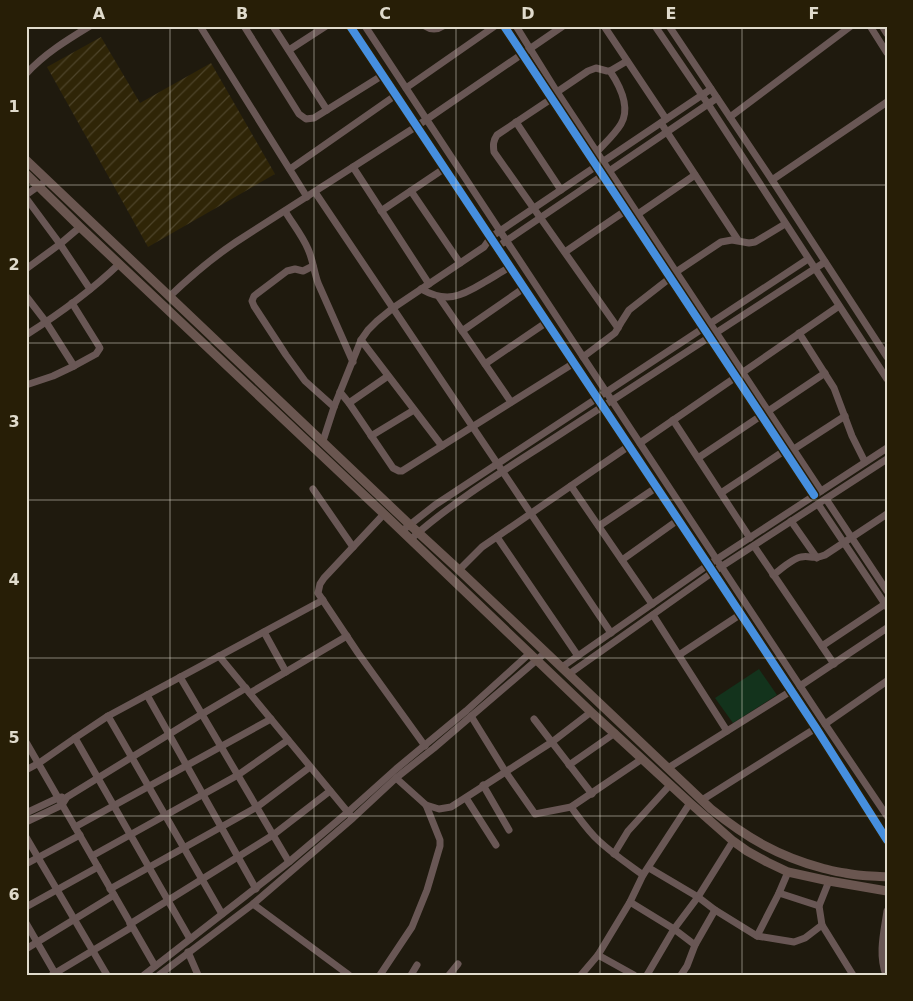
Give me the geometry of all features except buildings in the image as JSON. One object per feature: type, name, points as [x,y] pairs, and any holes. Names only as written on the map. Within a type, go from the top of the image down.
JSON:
[{"type":"main road","points":[[26,160],[322,441],[405,528],[537,660],[670,786],[733,841],[747,851],[788,872],[887,891]]},
{"type":"main road","points":[[26,174],[384,514],[405,528]]},
{"type":"main road","points":[[110,255],[117,246]]},
{"type":"main road","points":[[414,536],[459,570],[702,800],[732,826],[780,854],[805,863],[844,873],[887,877]]},
{"type":"street","points":[[26,74],[51,51],[90,26]]},
{"type":"street","points":[[200,26],[307,197]]},
{"type":"street","points":[[244,26],[299,114],[306,119],[310,119],[327,110],[383,76]]},
{"type":"street","points":[[274,26],[327,110]]},
{"type":"street","points":[[288,50],[326,26]]},
{"type":"street","points":[[350,26],[741,614],[887,840]]},
{"type":"street","points":[[365,26],[887,816]]},
{"type":"street","points":[[425,26],[437,29],[443,26]]},
{"type":"street","points":[[406,88],[495,26]]},
{"type":"street","points":[[504,26],[814,495]]},
{"type":"street","points":[[516,26],[557,92],[821,491]]},
{"type":"street","points":[[170,296],[213,258],[236,242],[417,126],[563,26]]},
{"type":"street","points":[[604,26],[663,121],[667,132],[738,240]]},
{"type":"street","points":[[655,26],[887,379]]},
{"type":"street","points":[[669,26],[887,357]]},
{"type":"street","points":[[730,118],[850,26]]},
{"type":"street","points":[[870,26],[887,53]]},
{"type":"street","points":[[882,26],[887,34]]},
{"type":"street","points":[[557,92],[592,69],[610,71],[627,61]]},
{"type":"street","points":[[597,152],[622,123],[624,116],[624,100],[610,71]]},
{"type":"street","points":[[322,441],[361,340],[377,321],[484,247],[490,237],[711,89]]},
{"type":"street","points":[[290,169],[396,95]]},
{"type":"street","points":[[484,247],[497,247],[717,98]]},
{"type":"street","points":[[551,99],[497,135],[494,140],[494,152],[618,328]]},
{"type":"street","points":[[772,180],[887,102]]},
{"type":"street","points":[[516,122],[561,190]]},
{"type":"street","points":[[353,168],[429,284]]},
{"type":"street","points":[[381,211],[445,168]]},
{"type":"street","points":[[638,214],[695,175]]},
{"type":"street","points":[[47,180],[26,196],[90,290]]},
{"type":"street","points":[[411,191],[460,263]]},
{"type":"street","points":[[315,192],[611,633]]},
{"type":"street","points":[[284,211],[307,246],[318,283],[353,362]]},
{"type":"street","points":[[565,252],[626,211]]},
{"type":"street","points":[[676,272],[721,242],[738,240],[749,243],[755,242],[785,224]]},
{"type":"street","points":[[26,269],[80,227]]},
{"type":"street","points":[[405,528],[434,505],[808,259]]},
{"type":"street","points":[[414,536],[444,512],[503,472],[825,262]]},
{"type":"street","points":[[26,335],[90,290],[119,264]]},
{"type":"street","points":[[313,266],[303,271],[295,269],[287,271],[260,290],[252,301],[286,356],[305,381],[334,407]]},
{"type":"street","points":[[421,290],[439,297],[450,298],[462,295],[510,267]]},
{"type":"street","points":[[583,357],[616,333],[625,315],[670,278]]},
{"type":"street","points":[[462,331],[524,288]]},
{"type":"street","points":[[26,296],[46,322],[74,366]]},
{"type":"street","points":[[439,297],[511,402]]},
{"type":"street","points":[[26,384],[53,376],[74,366],[96,354],[100,348],[72,303]]},
{"type":"street","points":[[640,443],[839,306]]},
{"type":"street","points":[[485,364],[547,322]]},
{"type":"street","points":[[799,334],[834,388],[852,436],[865,462]]},
{"type":"street","points":[[361,340],[442,446]]},
{"type":"street","points":[[340,392],[393,468],[398,471],[405,470],[574,363]]},
{"type":"street","points":[[698,458],[825,373]]},
{"type":"street","points":[[349,403],[388,376]]},
{"type":"street","points":[[371,436],[414,410]]},
{"type":"street","points":[[794,449],[845,416]]},
{"type":"street","points":[[673,420],[750,538]]},
{"type":"street","points":[[459,570],[482,547],[629,446]]},
{"type":"street","points":[[562,667],[708,565],[887,448]]},
{"type":"street","points":[[721,493],[784,451]]},
{"type":"street","points":[[569,674],[713,572],[884,461],[887,470]]},
{"type":"street","points":[[571,486],[652,604]]},
{"type":"street","points":[[599,526],[657,487]]},
{"type":"street","points":[[313,490],[353,547]]},
{"type":"street","points":[[826,499],[887,591]]},
{"type":"street","points":[[818,504],[886,606],[822,646]]},
{"type":"street","points":[[384,514],[324,578],[318,593],[425,746]]},
{"type":"street","points":[[773,575],[798,558],[817,558],[824,555],[887,514]]},
{"type":"street","points":[[622,560],[678,520]]},
{"type":"street","points":[[791,521],[817,558]]},
{"type":"street","points":[[497,537],[578,656]]},
{"type":"street","points":[[754,546],[834,664]]},
{"type":"street","points":[[872,585],[887,574]]},
{"type":"street","points":[[26,770],[108,716],[323,600]]},
{"type":"street","points":[[653,614],[726,731]]},
{"type":"street","points":[[679,655],[741,614]]},
{"type":"street","points":[[800,686],[887,628]]},
{"type":"street","points":[[264,632],[286,672]]},
{"type":"street","points":[[26,813],[58,798],[67,797],[202,714],[286,672],[347,636]]},
{"type":"street","points":[[159,975],[253,904],[350,815],[396,769],[466,711],[530,652]]},
{"type":"street","points":[[144,975],[350,815],[546,652]]},
{"type":"street","points":[[219,656],[350,815]]},
{"type":"street","points":[[180,677],[289,862]]},
{"type":"street","points":[[825,724],[887,682]]},
{"type":"street","points":[[668,768],[791,691]]},
{"type":"street","points":[[147,695],[256,889]]},
{"type":"street","points":[[396,778],[426,805],[439,809],[451,807],[552,742],[591,712]]},
{"type":"street","points":[[108,716],[222,914]]},
{"type":"street","points":[[471,716],[505,771],[535,814],[571,807],[642,759]]},
{"type":"street","points":[[75,827],[271,719]]},
{"type":"street","points":[[534,719],[592,794]]},
{"type":"street","points":[[702,800],[816,728]]},
{"type":"street","points":[[569,765],[615,733]]},
{"type":"street","points":[[74,738],[190,939]]},
{"type":"street","points":[[92,856],[238,775],[288,740]]},
{"type":"street","points":[[26,742],[155,966]]},
{"type":"street","points":[[26,949],[74,919],[149,867],[256,806],[310,767]]},
{"type":"street","points":[[483,785],[509,830]]},
{"type":"street","points":[[614,854],[628,831],[670,786]]},
{"type":"street","points":[[26,923],[54,974],[273,835],[330,791]]},
{"type":"street","points":[[26,822],[62,805],[67,797]]},
{"type":"street","points":[[466,798],[496,845]]},
{"type":"street","points":[[581,975],[598,955],[630,902],[643,875],[690,804]]},
{"type":"street","points":[[380,975],[412,927],[427,890],[440,846],[440,840],[426,805]]},
{"type":"street","points":[[571,807],[598,840],[643,875]]},
{"type":"street","points":[[26,864],[80,835]]},
{"type":"street","points":[[26,837],[107,975]]},
{"type":"street","points":[[648,975],[674,929],[698,897],[733,841]]},
{"type":"street","points":[[26,907],[98,867]]},
{"type":"street","points":[[649,868],[698,897],[757,936],[794,942],[805,938],[822,925]]},
{"type":"street","points":[[757,936],[788,872]]},
{"type":"street","points":[[829,881],[819,906],[822,925],[853,975]]},
{"type":"street","points":[[779,893],[819,906]]},
{"type":"street","points":[[630,902],[674,929],[695,945]]},
{"type":"street","points":[[253,904],[349,975]]},
{"type":"street","points":[[682,975],[695,945],[715,910]]},
{"type":"street","points":[[886,975],[882,966],[882,942],[887,911]]},
{"type":"street","points":[[188,952],[198,975]]},
{"type":"street","points":[[598,955],[634,975]]},
{"type":"street","points":[[449,975],[458,964]]},
{"type":"street","points":[[410,975],[416,965]]},
{"type":"shaded area","points":[[101,37],[140,103],[211,63],[275,174],[148,247],[47,67]]},
{"type":"green space","points":[[759,669],[777,695],[733,723],[715,698]]},
{"type":"cycle path","points":[[350,26],[816,728],[887,840]]},
{"type":"cycle path","points":[[504,26],[814,495]]}]
